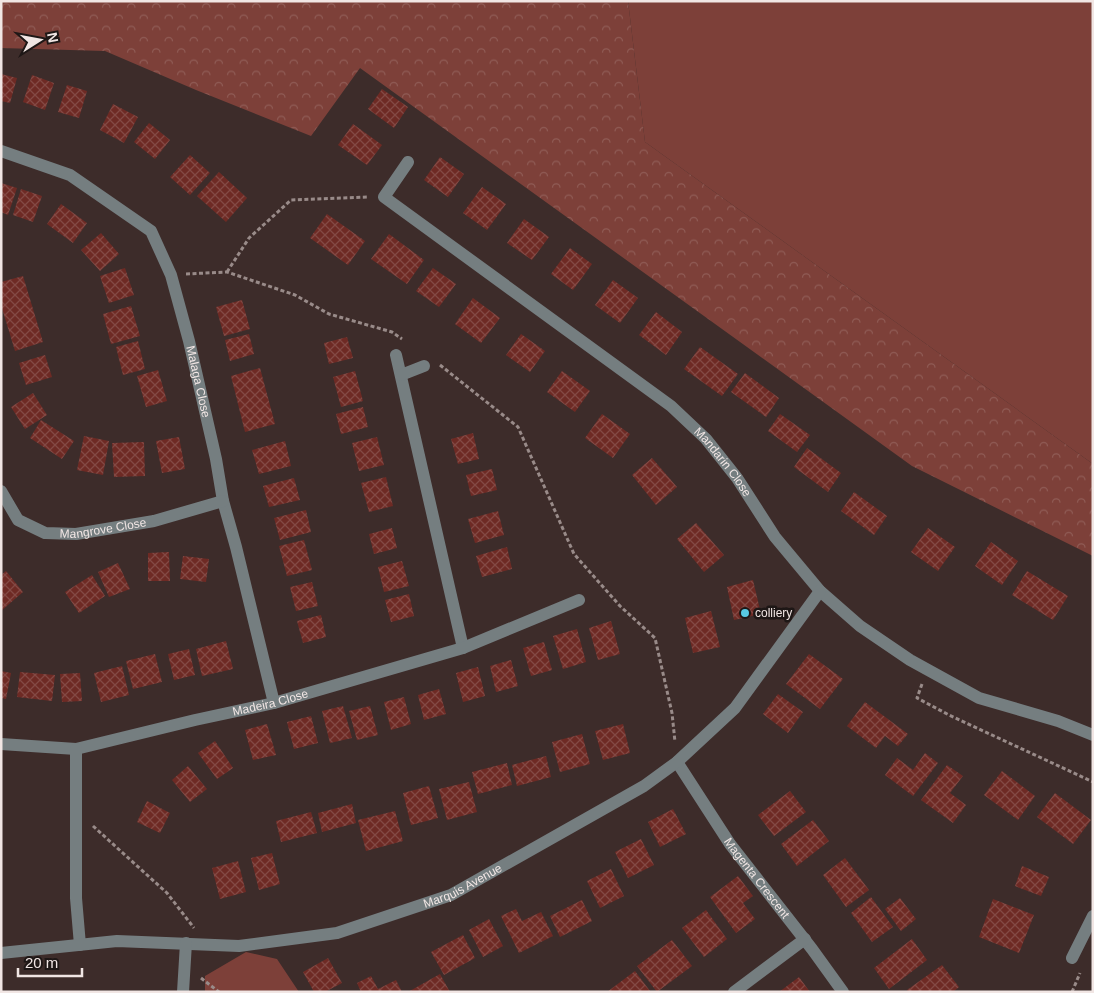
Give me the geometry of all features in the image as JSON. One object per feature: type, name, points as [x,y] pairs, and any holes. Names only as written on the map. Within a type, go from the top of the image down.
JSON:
[{"type":"street","name":"Malaga Close","points":[[1,151],[70,175],[152,231],[171,275],[190,341],[216,459],[223,501],[236,546],[274,703]]},
{"type":"street","points":[[384,197],[408,162]]},
{"type":"street","name":"Mandarin Close","points":[[384,197],[671,406],[712,447],[737,478],[775,537],[820,592],[860,626],[910,660],[979,698],[1058,721],[1093,735]]},
{"type":"street","points":[[396,355],[463,648]]},
{"type":"street","points":[[400,375],[429,364]]},
{"type":"street","name":"Mangrove Close","points":[[1,492],[18,520],[45,532],[76,534],[154,521],[223,501]]},
{"type":"street","name":"Marquis Avenue","points":[[1,953],[116,941],[239,946],[337,933],[451,894],[644,786],[677,762],[735,708],[820,592]]},
{"type":"street","name":"Madeira Close","points":[[1,744],[76,749],[274,703],[463,648],[579,600]]},
{"type":"street","points":[[76,749],[76,898],[80,945]]},
{"type":"street","name":"Magenta Crescent","points":[[677,762],[730,844],[843,992]]},
{"type":"street","points":[[1072,958],[1093,916]]},
{"type":"street","points":[[734,992],[804,939]]},
{"type":"street","points":[[183,992],[186,943]]},
{"type":"path","points":[[227,272],[249,238],[291,200],[384,197]]},
{"type":"path","points":[[171,275],[227,272],[295,295],[329,314],[392,332],[406,342]]},
{"type":"path","points":[[429,364],[518,428],[574,554],[620,606],[655,638],[672,713],[677,762]]},
{"type":"path","points":[[927,669],[917,698],[949,715],[1093,782]]},
{"type":"path","points":[[76,810],[167,892],[206,944]]},
{"type":"green space","points":[[1,1],[628,1],[645,142],[1093,464],[1093,556],[912,466],[360,68],[311,136],[105,51],[1,48]]},
{"type":"green space","points":[[628,1],[1093,1],[1093,464],[645,142]]},
{"type":"green space","points":[[246,952],[277,959],[299,992],[205,992],[205,976]]},
{"type":"building","points":[[1,74],[17,78],[10,103],[1,101]]},
{"type":"building","points":[[32,75],[54,83],[45,110],[23,102]]},
{"type":"building","points":[[67,85],[87,91],[79,118],[58,112]]},
{"type":"building","points":[[382,89],[408,107],[394,128],[368,109]]},
{"type":"building","points":[[113,104],[138,117],[124,143],[100,130]]},
{"type":"building","points":[[149,123],[170,140],[155,159],[134,142]]},
{"type":"building","points":[[353,124],[382,145],[367,165],[338,145]]},
{"type":"building","points":[[190,155],[210,173],[190,195],[170,177]]},
{"type":"building","points":[[440,157],[464,174],[448,197],[424,180]]},
{"type":"building","points":[[219,172],[247,198],[226,222],[197,196]]},
{"type":"building","points":[[1,183],[17,188],[8,215],[1,212]]},
{"type":"building","points":[[482,187],[506,204],[487,230],[463,213]]},
{"type":"building","points":[[21,189],[42,196],[33,222],[13,215]]},
{"type":"building","points":[[61,204],[87,223],[73,243],[47,224]]},
{"type":"building","points":[[327,214],[365,241],[348,265],[310,238]]},
{"type":"building","points":[[524,219],[549,237],[532,260],[507,243]]},
{"type":"building","points":[[101,233],[119,254],[100,271],[81,250]]},
{"type":"building","points":[[389,234],[424,260],[407,284],[371,259]]},
{"type":"building","points":[[570,248],[592,264],[573,290],[551,274]]},
{"type":"building","points":[[125,268],[134,295],[109,303],[100,276]]},
{"type":"building","points":[[433,268],[456,284],[439,307],[416,291]]},
{"type":"building","points":[[23,276],[43,342],[15,351],[1,305],[1,282]]},
{"type":"building","points":[[613,280],[638,298],[620,323],[595,305]]},
{"type":"building","points":[[473,298],[500,318],[481,343],[455,324]]},
{"type":"building","points":[[242,300],[250,329],[224,336],[216,307]]},
{"type":"building","points":[[131,306],[140,336],[111,344],[103,314]]},
{"type":"building","points":[[656,312],[682,332],[666,355],[639,335]]},
{"type":"building","points":[[249,334],[254,354],[230,361],[225,340]]},
{"type":"building","points":[[521,334],[545,351],[530,372],[506,355]]},
{"type":"building","points":[[347,337],[353,358],[329,364],[324,343]]},
{"type":"building","points":[[138,341],[145,369],[123,375],[116,347]]},
{"type":"building","points":[[700,347],[738,374],[722,396],[684,369]]},
{"type":"building","points":[[45,355],[52,377],[26,385],[19,363]]},
{"type":"building","points":[[260,368],[275,424],[245,432],[231,376]]},
{"type":"building","points":[[158,370],[167,401],[146,407],[137,376]]},
{"type":"building","points":[[355,371],[363,401],[341,407],[333,377]]},
{"type":"building","points":[[562,371],[590,391],[575,412],[547,392]]},
{"type":"building","points":[[745,373],[779,398],[766,417],[731,392]]},
{"type":"building","points":[[33,393],[47,415],[25,429],[11,407]]},
{"type":"building","points":[[363,407],[368,427],[341,434],[336,414]]},
{"type":"building","points":[[602,414],[630,434],[613,458],[585,438]]},
{"type":"building","points":[[780,414],[810,435],[797,452],[768,431]]},
{"type":"building","points":[[41,420],[74,441],[62,459],[30,438]]},
{"type":"building","points":[[473,433],[479,459],[458,464],[451,439]]},
{"type":"building","points":[[84,436],[109,441],[103,475],[77,470]]},
{"type":"building","points":[[179,437],[185,469],[162,473],[156,441]]},
{"type":"building","points":[[377,437],[384,465],[359,471],[352,443]]},
{"type":"building","points":[[285,441],[291,466],[259,474],[252,450]]},
{"type":"building","points":[[144,442],[145,476],[114,477],[112,443]]},
{"type":"building","points":[[807,448],[841,473],[828,492],[794,467]]},
{"type":"building","points":[[652,458],[677,487],[656,505],[632,475]]},
{"type":"building","points":[[492,469],[497,490],[471,496],[466,475]]},
{"type":"building","points":[[386,477],[393,506],[369,512],[361,483]]},
{"type":"building","points":[[294,478],[300,500],[269,507],[263,486]]},
{"type":"building","points":[[854,492],[887,516],[874,535],[841,511]]},
{"type":"building","points":[[306,510],[311,532],[280,540],[274,518]]},
{"type":"building","points":[[498,511],[504,535],[475,543],[468,519]]},
{"type":"building","points":[[696,523],[724,555],[704,572],[677,539]]},
{"type":"building","points":[[392,528],[397,548],[374,554],[369,534]]},
{"type":"building","points":[[928,528],[955,547],[938,571],[911,552]]},
{"type":"building","points":[[304,540],[312,570],[287,576],[279,546]]},
{"type":"building","points":[[991,542],[1018,561],[1002,585],[975,566]]},
{"type":"building","points":[[507,547],[512,569],[482,577],[476,556]]},
{"type":"building","points":[[169,552],[170,581],[148,581],[148,553]]},
{"type":"building","points":[[183,556],[209,559],[206,582],[180,579]]},
{"type":"building","points":[[402,561],[409,586],[384,592],[378,567]]},
{"type":"building","points":[[118,563],[130,589],[109,597],[98,572]]},
{"type":"building","points":[[6,571],[23,592],[1,611],[1,575]]},
{"type":"building","points":[[1027,571],[1068,596],[1053,620],[1012,595]]},
{"type":"building","points":[[92,575],[105,596],[79,613],[65,592]]},
{"type":"building","points":[[753,580],[761,614],[734,620],[727,587]]},
{"type":"building","points":[[312,582],[318,606],[296,611],[290,587]]},
{"type":"building","points":[[409,594],[414,616],[391,622],[385,600]]},
{"type":"building","points":[[711,611],[720,647],[693,653],[685,618]]},
{"type":"building","points":[[321,615],[326,637],[303,643],[297,621]]},
{"type":"building","points":[[611,621],[620,654],[598,660],[589,628]]},
{"type":"building","points":[[577,629],[586,662],[563,669],[553,636]]},
{"type":"building","points":[[226,641],[233,669],[202,676],[196,649]]},
{"type":"building","points":[[544,642],[552,670],[531,676],[523,648]]},
{"type":"building","points":[[189,649],[195,675],[174,680],[168,654]]},
{"type":"building","points":[[155,654],[162,682],[133,689],[126,661]]},
{"type":"building","points":[[809,654],[843,679],[820,709],[786,684]]},
{"type":"building","points":[[511,660],[518,686],[496,692],[490,666]]},
{"type":"building","points":[[122,666],[129,695],[101,702],[94,673]]},
{"type":"building","points":[[478,667],[485,696],[463,702],[456,673]]},
{"type":"building","points":[[1,671],[11,673],[6,699],[1,698]]},
{"type":"building","points":[[20,672],[55,675],[52,701],[17,697]]},
{"type":"building","points":[[80,673],[82,701],[62,702],[60,674]]},
{"type":"building","points":[[439,689],[446,714],[424,720],[418,695]]},
{"type":"building","points":[[778,694],[803,712],[788,733],[763,714]]},
{"type":"building","points":[[404,697],[411,724],[391,730],[384,702]]},
{"type":"building","points":[[865,702],[908,734],[898,746],[885,736],[876,748],[847,726]]},
{"type":"building","points":[[343,706],[352,738],[330,743],[322,711]]},
{"type":"building","points":[[370,706],[378,735],[357,740],[349,711]]},
{"type":"building","points":[[311,716],[318,743],[294,749],[287,722]]},
{"type":"building","points":[[267,724],[276,755],[253,760],[245,730]]},
{"type":"building","points":[[623,724],[630,753],[603,760],[595,731]]},
{"type":"building","points":[[582,734],[590,764],[560,772],[552,742]]},
{"type":"building","points":[[215,741],[233,768],[217,779],[198,753]]},
{"type":"building","points":[[925,753],[938,763],[913,796],[885,775],[897,758],[913,770]]},
{"type":"building","points":[[546,756],[551,777],[517,786],[512,765]]},
{"type":"building","points":[[507,763],[512,785],[478,794],[472,772]]},
{"type":"building","points":[[947,765],[963,776],[950,793],[966,805],[953,823],[921,800]]},
{"type":"building","points":[[188,766],[207,789],[190,802],[172,780]]},
{"type":"building","points":[[1002,771],[1035,796],[1018,820],[984,795]]},
{"type":"building","points":[[469,782],[477,812],[447,820],[439,789]]},
{"type":"building","points":[[429,786],[438,818],[411,825],[403,793]]},
{"type":"building","points":[[790,791],[806,812],[774,836],[758,815]]},
{"type":"building","points":[[1055,793],[1091,820],[1073,844],[1037,817]]},
{"type":"building","points":[[147,801],[170,813],[160,833],[137,822]]},
{"type":"building","points":[[352,804],[356,823],[322,832],[318,813]]},
{"type":"building","points":[[673,809],[686,834],[660,847],[648,822]]},
{"type":"building","points":[[395,811],[403,841],[366,851],[358,820]]},
{"type":"building","points":[[311,812],[317,833],[281,842],[276,821]]},
{"type":"building","points":[[813,820],[829,841],[797,866],[781,844]]},
{"type":"building","points":[[641,839],[654,865],[628,878],[615,852]]},
{"type":"building","points":[[272,853],[280,884],[259,890],[251,858]]},
{"type":"building","points":[[845,858],[869,890],[846,907],[823,875]]},
{"type":"building","points":[[238,861],[246,892],[220,899],[212,868]]},
{"type":"building","points":[[1022,866],[1049,877],[1041,896],[1015,886]]},
{"type":"building","points":[[611,869],[624,896],[600,908],[587,881]]},
{"type":"building","points":[[738,876],[753,896],[743,903],[755,919],[736,933],[710,897]]},
{"type":"building","points":[[871,897],[893,927],[872,942],[851,913]]},
{"type":"building","points":[[900,898],[916,919],[901,931],[885,909]]},
{"type":"building","points":[[993,899],[1034,915],[1019,953],[979,937]]},
{"type":"building","points":[[582,900],[592,921],[560,937],[550,916]]},
{"type":"building","points":[[516,909],[522,921],[541,912],[553,936],[519,953],[501,916]]},
{"type":"building","points":[[706,910],[727,939],[704,957],[682,928]]},
{"type":"building","points":[[489,919],[503,946],[483,957],[469,930]]},
{"type":"building","points":[[463,935],[475,958],[444,975],[431,952]]},
{"type":"building","points":[[912,939],[927,960],[889,989],[874,968]]},
{"type":"building","points":[[672,940],[692,966],[657,992],[637,966]]},
{"type":"building","points":[[328,958],[342,983],[325,992],[314,992],[303,972]]},
{"type":"building","points":[[942,965],[959,987],[953,992],[908,992],[907,990]]},
{"type":"building","points":[[635,971],[650,991],[607,992]]},
{"type":"building","points":[[440,974],[450,992],[408,992]]},
{"type":"building","points":[[371,976],[378,989],[396,980],[402,992],[361,992],[357,983]]},
{"type":"building","points":[[799,977],[810,992],[779,992]]},
{"type":"place","name":"colliery","points":[[745,613]]}]
